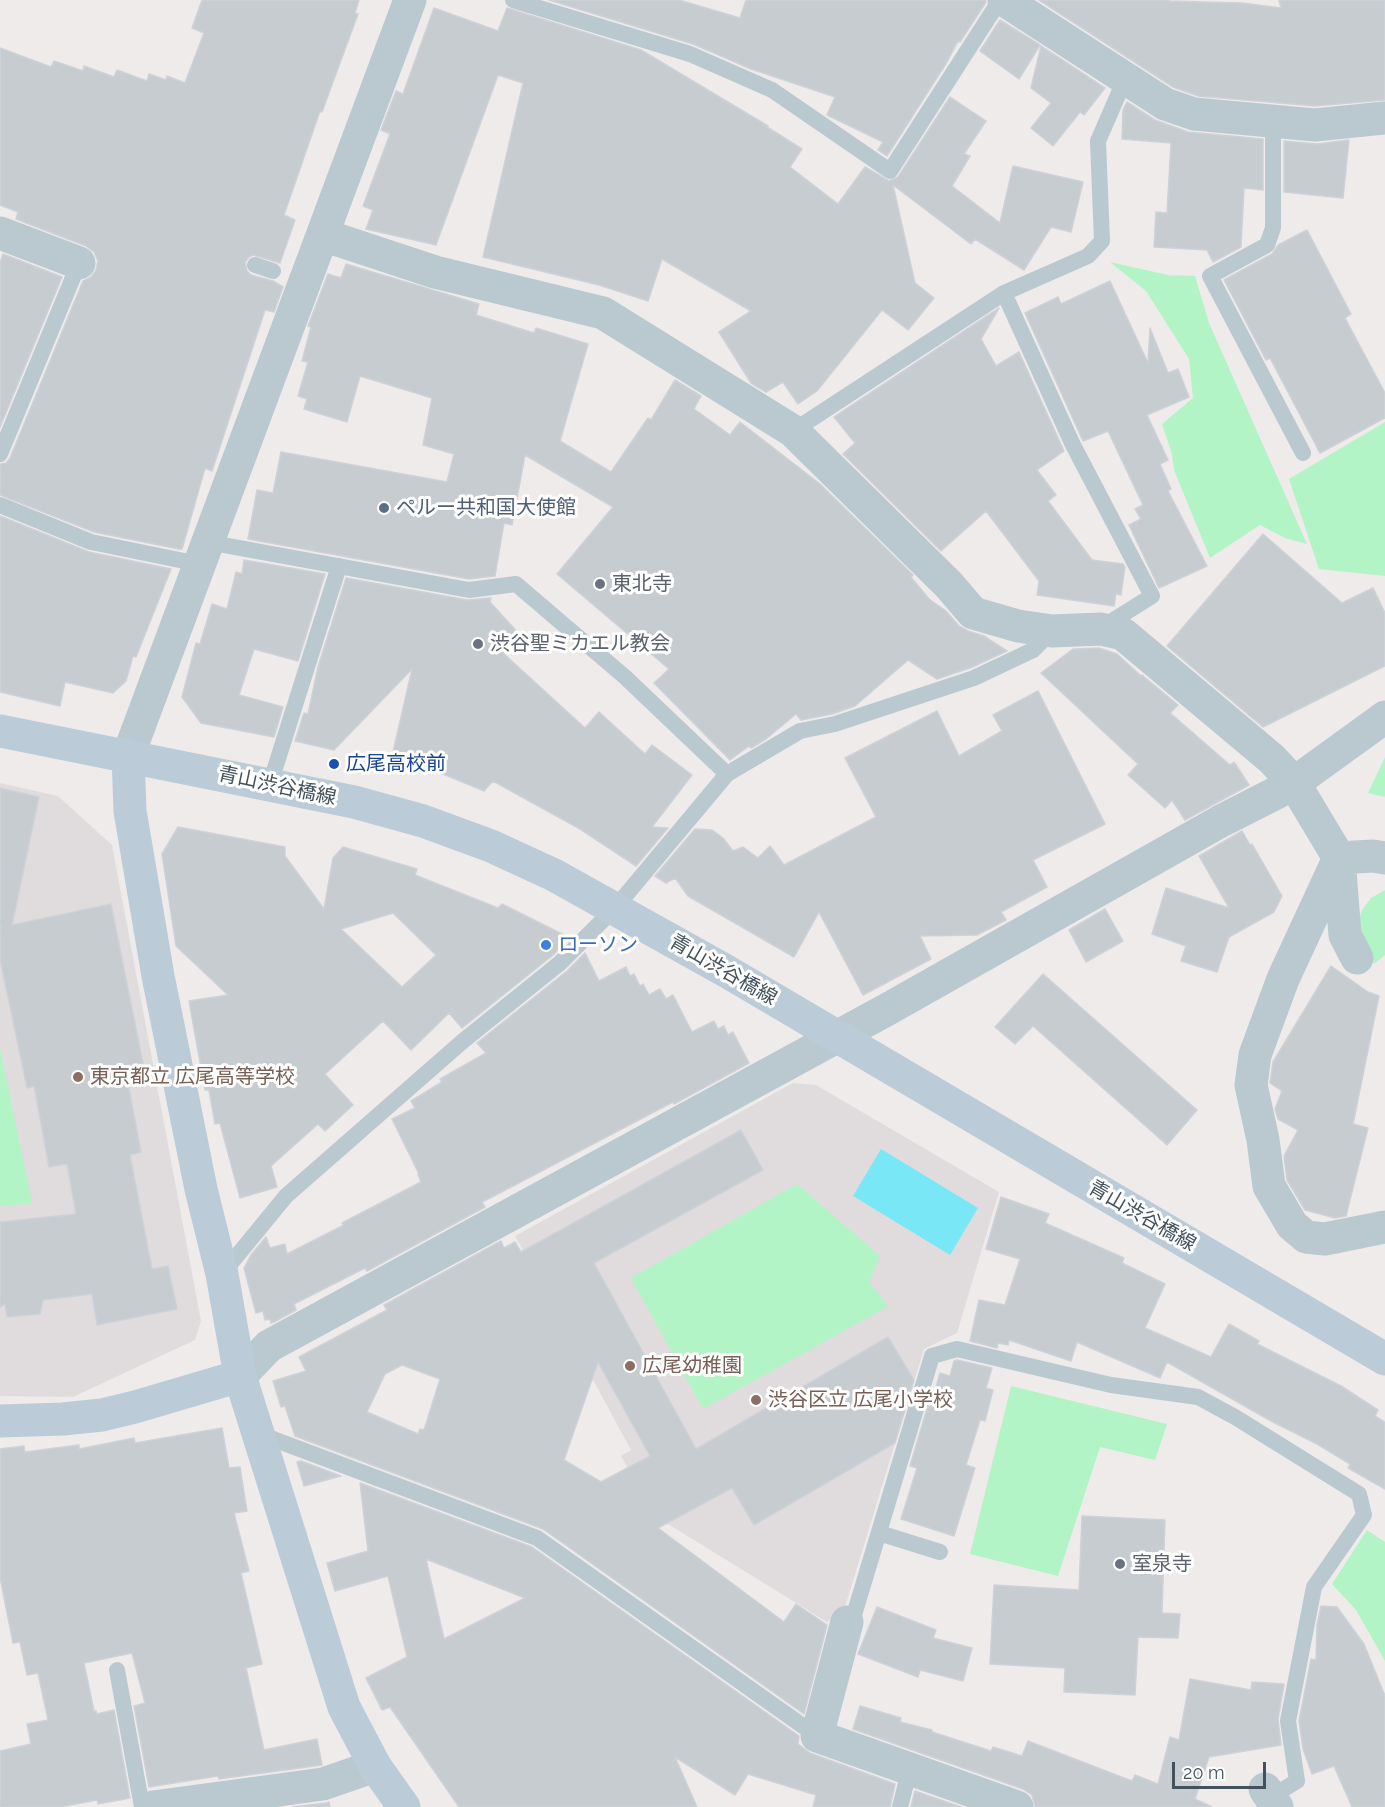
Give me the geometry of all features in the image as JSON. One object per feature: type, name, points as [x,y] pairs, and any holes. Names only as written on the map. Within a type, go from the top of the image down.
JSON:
[{"type":"street","points":[[404,1807],[375,1766],[344,1707],[240,1376],[222,1274],[201,1189],[158,976],[130,811],[128,756],[203,553],[289,276],[323,235],[410,0]]},
{"type":"street","points":[[1002,0],[1165,104],[1194,114],[1315,125],[1385,118]]},
{"type":"street","points":[[0,233],[79,263]]},
{"type":"street","points":[[323,235],[435,272],[603,313],[793,431],[949,585],[973,613],[1018,626],[1052,631],[1101,629],[1123,634],[1272,759],[1294,783],[1339,858],[1346,935],[1357,958]]},
{"type":"street","points":[[0,1420],[63,1419],[102,1415],[240,1376],[269,1346],[888,1009],[1221,821],[1294,783],[1385,717]]},
{"type":"street","name":"青山渋谷橋線","points":[[0,731],[354,802],[423,821],[491,846],[554,874],[726,971],[1385,1359]]},
{"type":"street","points":[[1339,858],[1373,856],[1385,858]]},
{"type":"street","points":[[1339,858],[1283,979],[1255,1055],[1251,1085],[1263,1140],[1269,1186],[1292,1225],[1306,1237],[1325,1239],[1385,1227]]},
{"type":"street","points":[[847,1622],[816,1736],[1017,1807]]},
{"type":"street","points":[[153,1807],[323,1784],[375,1766]]},
{"type":"lane","points":[[513,0],[690,54],[771,90],[890,171],[1002,0]]},
{"type":"lane","points":[[793,431],[1004,293],[1088,256],[1102,241],[1098,141],[1125,79]]},
{"type":"lane","points":[[1273,121],[1273,228],[1267,245],[1210,276],[1303,453]]},
{"type":"lane","points":[[0,454],[79,263]]},
{"type":"lane","points":[[255,266],[289,276]]},
{"type":"lane","points":[[1004,293],[1072,443],[1152,596],[1101,629]]},
{"type":"lane","points":[[0,505],[91,542],[339,566],[469,590],[516,584],[625,677],[727,774]]},
{"type":"lane","points":[[270,784],[339,566]]},
{"type":"lane","points":[[222,1274],[286,1196],[463,1041],[560,963],[615,908],[727,774],[800,731],[835,724],[974,678],[1033,650],[1052,631]]},
{"type":"lane","points":[[847,1622],[854,1615],[932,1356],[957,1349],[1112,1384],[1198,1397],[1235,1417],[1359,1494],[1364,1515],[1314,1587],[1288,1721],[1298,1781],[1271,1798]]},
{"type":"lane","points":[[256,1432],[537,1538],[816,1736]]},
{"type":"lane","points":[[879,1533],[940,1552]]},
{"type":"lane","points":[[117,1670],[142,1807]]},
{"type":"lane","points":[[900,1807],[910,1768]]},
{"type":"shaded area","name":"東京都立 広尾高等学校","points":[[0,783],[58,796],[112,845],[201,1321],[195,1340],[73,1397],[0,1396]]},
{"type":"shaded area","name":"渋谷区立 広尾小学校","points":[[793,1083],[816,1085],[999,1192],[957,1333],[924,1349],[845,1607],[827,1622],[655,1516],[621,1456],[631,1450],[515,1236]]},
{"type":"green space","points":[[1110,262],[1168,275],[1195,276],[1209,323],[1307,544],[1285,538],[1260,525],[1210,558],[1174,470],[1172,454],[1162,424],[1193,398],[1189,359],[1146,291]]},
{"type":"green space","points":[[1385,422],[1385,576],[1319,569],[1289,479]]},
{"type":"green space","points":[[1385,757],[1385,797],[1368,793]]},
{"type":"green space","points":[[1385,890],[1385,955],[1374,964],[1361,950],[1356,929],[1362,910],[1371,898]]},
{"type":"green space","points":[[0,1048],[32,1203],[0,1206]]},
{"type":"green space","points":[[797,1184],[880,1256],[869,1283],[889,1306],[703,1409],[631,1278]]},
{"type":"green space","points":[[1011,1386],[1167,1424],[1155,1460],[1100,1447],[1058,1576],[970,1554]]},
{"type":"green space","points":[[1367,1530],[1385,1542],[1385,1661],[1356,1610],[1332,1584]]},
{"type":"water","points":[[881,1149],[978,1208],[950,1255],[853,1196]]},
{"type":"building","points":[[202,0],[359,0],[355,13],[358,14],[322,112],[320,111],[284,215],[295,220],[280,263],[253,255],[245,262],[247,271],[251,275],[273,281],[283,287],[274,312],[265,310],[212,471],[205,468],[182,549],[179,549],[94,532],[0,495],[0,464],[6,463],[10,458],[83,281],[91,277],[98,261],[94,252],[86,246],[16,219],[18,212],[0,205],[0,48],[51,67],[54,61],[83,71],[84,66],[114,77],[117,70],[147,81],[149,74],[166,80],[167,76],[185,83],[204,33],[192,28]]},
{"type":"building","points":[[549,0],[679,0],[740,18],[746,0],[985,0],[986,2],[960,42],[958,41],[887,156],[878,150],[883,142],[827,115],[835,97],[751,69],[693,44]]},
{"type":"building","points":[[1039,0],[1169,0],[1242,3],[1281,8],[1279,0],[1385,0],[1385,100],[1315,106],[1198,96],[1173,87]]},
{"type":"building","points":[[434,8],[498,31],[507,8],[641,50],[802,149],[790,167],[838,204],[865,167],[889,181],[898,177],[950,97],[986,121],[964,154],[970,156],[952,186],[1000,223],[1013,166],[1083,182],[1071,232],[1051,227],[1024,270],[975,239],[971,244],[893,185],[915,283],[934,298],[908,330],[882,310],[817,391],[798,404],[783,382],[766,392],[751,383],[719,332],[751,311],[662,259],[648,301],[599,285],[483,257],[523,83],[498,75],[436,245],[366,229],[373,210],[363,206],[390,134],[381,130],[396,91],[403,94]]},
{"type":"building","points":[[1000,20],[1040,45],[1019,79],[980,51]]},
{"type":"building","points":[[1041,46],[1105,88],[1084,115],[1080,112],[1053,146],[1031,128],[1051,103],[1031,88]]},
{"type":"building","points":[[1127,102],[1155,120],[1188,132],[1263,139],[1263,190],[1244,188],[1241,247],[1213,262],[1207,250],[1154,247],[1156,212],[1167,213],[1171,143],[1122,139],[1123,110]]},
{"type":"building","points":[[1349,140],[1343,198],[1284,192],[1284,141],[1317,144]]},
{"type":"building","points":[[1307,230],[1351,314],[1345,318],[1385,393],[1385,418],[1320,453],[1270,358],[1266,360],[1224,280],[1272,254],[1278,245]]},
{"type":"building","points":[[3,254],[62,277],[0,427],[0,263]]},
{"type":"building","points":[[346,264],[479,304],[476,315],[534,333],[536,328],[588,344],[560,441],[611,472],[648,418],[651,420],[675,380],[701,396],[694,409],[730,435],[740,422],[820,484],[913,575],[911,577],[929,599],[946,611],[959,626],[984,636],[1007,651],[970,668],[937,679],[908,660],[855,706],[832,714],[801,720],[796,714],[766,739],[751,748],[749,746],[730,760],[654,683],[669,669],[557,574],[613,507],[525,455],[512,525],[504,523],[495,576],[469,579],[248,539],[257,490],[273,493],[281,452],[447,482],[454,454],[423,445],[432,398],[360,376],[347,422],[304,409],[307,399],[298,396],[308,362],[302,361],[311,327],[308,326],[328,274],[341,278]]},
{"type":"building","points":[[1110,281],[1148,363],[1150,328],[1168,373],[1178,369],[1189,397],[1147,415],[1168,460],[1160,464],[1171,489],[1168,491],[1207,566],[1159,588],[1129,525],[1141,519],[1135,509],[1143,505],[1108,431],[1083,441],[1025,313],[1058,297],[1061,304]]},
{"type":"building","points":[[999,308],[981,339],[996,366],[1019,352],[1064,451],[1037,470],[1056,495],[1048,501],[1092,560],[1123,564],[1125,567],[1121,595],[1116,594],[1114,606],[1037,595],[1039,581],[986,511],[941,551],[843,454],[855,443],[834,417]]},
{"type":"building","points":[[0,516],[89,552],[171,569],[136,657],[133,656],[126,681],[113,693],[65,682],[60,706],[0,692]]},
{"type":"building","points":[[1263,534],[1342,603],[1373,588],[1385,613],[1385,666],[1263,727],[1167,646]]},
{"type":"building","points":[[244,560],[325,574],[298,661],[254,649],[239,695],[283,707],[274,737],[201,723],[182,697],[196,643],[200,644],[212,604],[227,609],[236,572],[242,574]]},
{"type":"building","points":[[346,578],[467,600],[491,598],[490,602],[521,636],[503,653],[585,728],[599,712],[645,754],[652,745],[692,775],[652,827],[668,828],[636,866],[580,829],[493,781],[484,791],[436,771],[391,761],[412,669],[334,750],[295,741],[304,713],[308,714],[318,667]]},
{"type":"building","points":[[1099,648],[1117,654],[1178,705],[1170,713],[1230,765],[1234,762],[1249,785],[1185,820],[1172,800],[1165,808],[1128,775],[1138,764],[1041,673],[1073,649]]},
{"type":"building","points":[[1038,691],[1105,824],[1033,860],[1047,887],[1001,912],[1006,920],[977,935],[920,936],[931,959],[863,995],[819,912],[794,957],[688,896],[675,878],[666,883],[655,876],[695,829],[712,830],[723,838],[733,851],[743,847],[758,858],[770,846],[784,865],[876,817],[845,758],[937,711],[959,756],[1002,731],[993,715]]},
{"type":"building","points":[[0,788],[39,797],[12,925],[111,904],[143,1063],[125,1067],[141,1152],[130,1155],[152,1269],[168,1266],[177,1309],[97,1325],[92,1294],[43,1300],[40,1314],[7,1317],[5,1304],[0,1307],[0,1222],[76,1214],[67,1164],[49,1167],[34,1086],[27,1088],[0,959],[0,928],[2,927],[0,927]]},
{"type":"building","points":[[178,827],[285,847],[285,856],[324,909],[333,858],[343,847],[417,869],[415,875],[498,908],[502,904],[570,938],[553,955],[462,1028],[449,1013],[411,1050],[383,1021],[325,1074],[353,1105],[325,1131],[318,1124],[271,1166],[277,1187],[240,1198],[220,1123],[215,1124],[209,1090],[205,1090],[189,1001],[228,995],[176,946],[162,854]],"holes":[[[393,913],[436,955],[402,987],[341,929]]]},
{"type":"building","points":[[1242,831],[1282,896],[1274,912],[1229,937],[1217,972],[1181,961],[1186,946],[1152,934],[1166,888],[1229,908],[1199,856]]},
{"type":"building","points":[[1105,909],[1123,941],[1086,962],[1069,930]]},
{"type":"building","points":[[585,953],[599,981],[626,967],[630,976],[634,974],[640,986],[643,984],[649,995],[660,989],[666,999],[673,995],[692,1032],[714,1021],[718,1029],[724,1026],[728,1035],[733,1032],[749,1063],[482,1202],[485,1207],[367,1271],[365,1268],[294,1304],[296,1310],[274,1322],[271,1323],[270,1319],[265,1320],[263,1311],[256,1313],[244,1268],[251,1255],[266,1237],[270,1248],[285,1244],[287,1254],[421,1182],[392,1119],[415,1108],[411,1101],[442,1082],[440,1079],[486,1053],[477,1043],[567,971]]},
{"type":"building","points":[[1331,966],[1368,992],[1379,996],[1353,1124],[1368,1128],[1346,1216],[1335,1218],[1305,1210],[1287,1180],[1284,1156],[1298,1130],[1278,1119],[1275,1109],[1282,1091],[1270,1083],[1273,1062]]},
{"type":"building","points":[[1043,974],[1197,1110],[1167,1145],[1033,1026],[1015,1044],[995,1027]]},
{"type":"building","points":[[741,1130],[763,1170],[594,1263],[696,1449],[888,1337],[914,1380],[895,1443],[754,1525],[732,1488],[658,1528],[784,1622],[796,1604],[827,1625],[804,1714],[543,1529],[295,1436],[285,1406],[281,1407],[273,1381],[306,1371],[299,1357],[387,1310],[384,1305],[501,1241],[504,1248],[515,1242],[521,1252]],"holes":[[[598,1362],[650,1456],[601,1482],[564,1460]],[[402,1365],[440,1379],[424,1430],[420,1429],[418,1434],[367,1412],[385,1374]]]},
{"type":"building","points":[[1001,1197],[1049,1214],[1045,1223],[1124,1258],[1122,1263],[1165,1284],[1145,1328],[1211,1357],[1229,1324],[1259,1341],[1257,1344],[1341,1386],[1378,1410],[1375,1416],[1385,1422],[1385,1489],[1348,1468],[1350,1464],[1317,1444],[1271,1421],[1167,1362],[1160,1378],[1077,1342],[1071,1361],[1009,1340],[1008,1345],[998,1343],[997,1348],[970,1341],[979,1300],[1005,1305],[1020,1259],[986,1249]]},
{"type":"building","points":[[954,1361],[992,1368],[986,1388],[993,1390],[985,1421],[980,1420],[966,1465],[975,1468],[954,1536],[901,1519],[917,1468],[910,1466],[928,1405],[930,1408],[940,1373],[950,1376]]},
{"type":"building","points":[[222,1428],[229,1468],[240,1467],[247,1511],[234,1513],[249,1571],[241,1573],[262,1664],[246,1668],[264,1750],[317,1739],[322,1765],[219,1779],[218,1776],[149,1787],[134,1706],[145,1703],[132,1653],[84,1663],[94,1711],[97,1714],[114,1710],[130,1798],[98,1804],[97,1800],[60,1807],[0,1807],[0,1751],[31,1744],[27,1724],[48,1720],[38,1673],[27,1675],[20,1642],[13,1643],[0,1577],[0,1449],[24,1446],[25,1452],[79,1445],[79,1449],[134,1438],[135,1443]]},
{"type":"building","points":[[301,1461],[341,1476],[304,1486],[297,1462]]},
{"type":"building","points":[[360,1483],[532,1547],[799,1736],[798,1744],[810,1753],[895,1784],[890,1807],[813,1807],[816,1795],[748,1774],[735,1795],[675,1757],[697,1807],[459,1807],[390,1707],[382,1710],[366,1678],[407,1657],[388,1576],[335,1591],[327,1563],[368,1551]],"holes":[[[426,1559],[525,1598],[444,1639]]]},
{"type":"building","points":[[1082,1516],[1165,1520],[1162,1613],[1180,1614],[1178,1638],[1138,1637],[1135,1695],[1064,1692],[1065,1668],[990,1664],[994,1585],[1079,1590]]},
{"type":"building","points":[[1321,1606],[1337,1607],[1364,1644],[1385,1696],[1385,1807],[1352,1807],[1334,1766],[1312,1774],[1303,1749],[1299,1721],[1311,1659],[1316,1660],[1317,1625]]},
{"type":"building","points":[[877,1607],[936,1630],[933,1638],[972,1648],[963,1681],[920,1670],[918,1677],[858,1654]]},
{"type":"building","points":[[1190,1679],[1251,1690],[1252,1682],[1284,1684],[1278,1719],[1281,1745],[1209,1757],[1195,1799],[1212,1807],[1035,1807],[1032,1795],[1023,1789],[853,1729],[860,1706],[901,1718],[900,1722],[932,1730],[932,1732],[991,1751],[993,1747],[1022,1756],[1028,1741],[1132,1781],[1135,1775],[1158,1784],[1170,1737],[1179,1740]]},
{"type":"building","points":[[915,1791],[961,1807],[911,1807]]},
{"type":"building","points":[[329,1802],[330,1807],[293,1807],[326,1803]]},
{"type":"place","name":"ペルー共和国大使館","points":[[384,508]]},
{"type":"place","name":"東北寺","points":[[600,584]]},
{"type":"place","name":"渋谷聖ミカエル教会","points":[[478,644]]},
{"type":"place","name":"広尾高校前","points":[[334,764]]},
{"type":"place","name":"ローソン","points":[[546,945]]},
{"type":"place","name":"東京都立 広尾高等学校","points":[[78,1077]]},
{"type":"place","name":"広尾幼稚園","points":[[630,1366]]},
{"type":"place","name":"渋谷区立 広尾小学校","points":[[756,1400]]},
{"type":"place","name":"室泉寺","points":[[1120,1564]]}]
